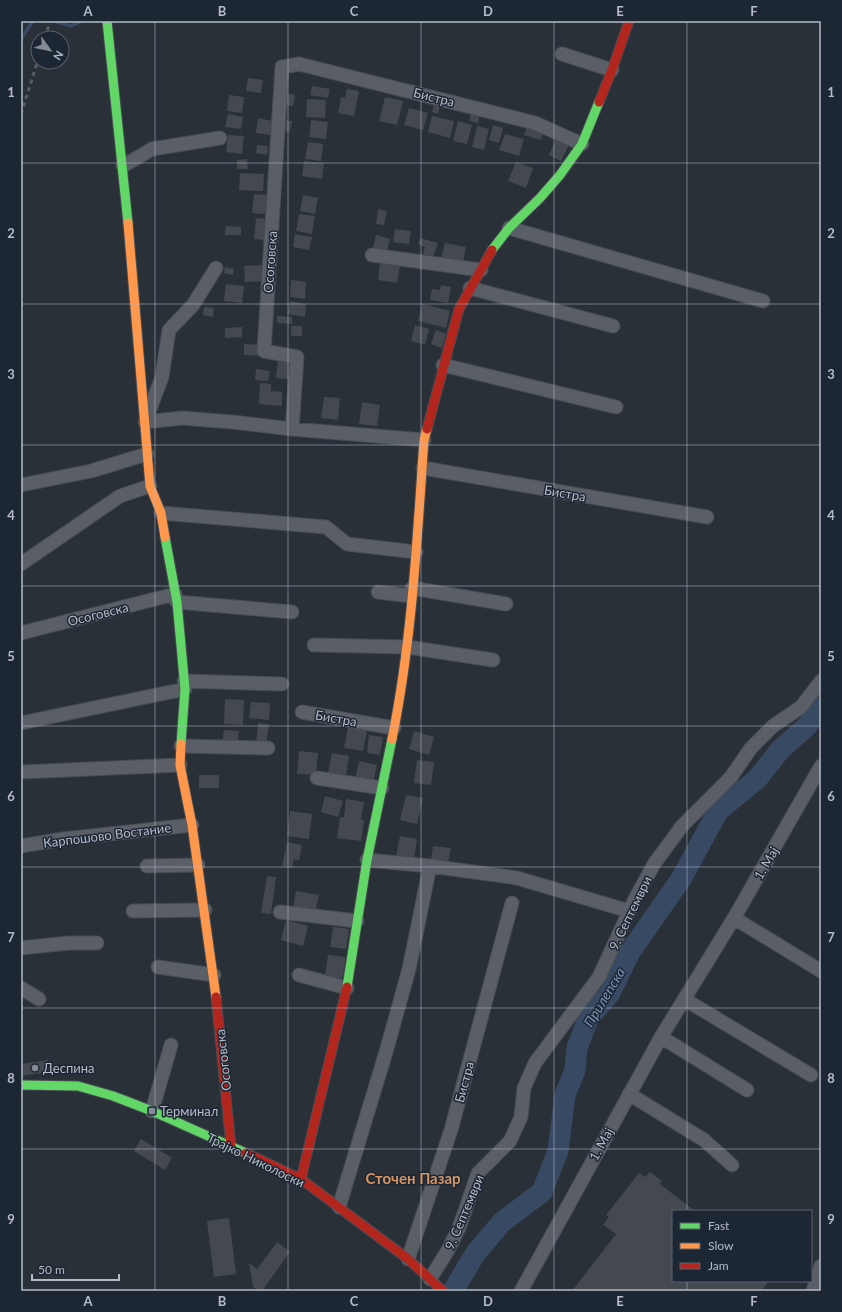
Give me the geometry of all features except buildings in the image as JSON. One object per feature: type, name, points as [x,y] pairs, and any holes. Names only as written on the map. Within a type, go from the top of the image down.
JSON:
[{"type":"street","name":"Осоговска","points":[[107,21],[123,166],[146,422],[150,486],[161,513],[176,598],[185,685],[180,765],[192,825],[214,975],[231,1146]]},
{"type":"street","points":[[301,1179],[347,988],[356,921],[367,860],[394,728],[407,647],[424,440],[443,365],[460,309],[493,248],[509,228],[560,175],[582,144],[612,70],[629,21]]},
{"type":"street","points":[[562,54],[612,70]]},
{"type":"street","name":"Бистра","points":[[282,67],[299,64],[487,110],[535,123],[582,144]]},
{"type":"street","name":"Осоговска","points":[[282,67],[264,351],[297,357],[292,429]]},
{"type":"street","points":[[123,166],[152,149],[220,138]]},
{"type":"street","points":[[509,228],[763,301]]},
{"type":"street","points":[[372,255],[481,270]]},
{"type":"street","name":"Осоговска","points":[[146,422],[162,377],[169,330],[193,305],[216,268]]},
{"type":"street","points":[[470,288],[613,326]]},
{"type":"street","points":[[443,365],[616,407]]},
{"type":"street","points":[[146,422],[182,418],[424,440]]},
{"type":"street","points":[[21,485],[91,471],[148,454]]},
{"type":"street","name":"Бистра","points":[[422,468],[707,517]]},
{"type":"street","points":[[21,564],[120,496],[150,486]]},
{"type":"street","points":[[161,513],[326,527],[347,544],[416,552]]},
{"type":"street","points":[[378,592],[412,592],[506,604]]},
{"type":"street","name":"Осоговска","points":[[21,634],[176,598],[292,612]]},
{"type":"street","points":[[314,645],[407,647],[493,660]]},
{"type":"street","name":"9. Септември","points":[[430,1279],[448,1250],[459,1228],[478,1173],[510,1141],[521,1117],[524,1088],[535,1063],[599,977],[629,911],[654,864],[682,826],[731,777],[751,748],[773,726],[801,707],[821,681]]},
{"type":"street","points":[[21,723],[185,685],[282,684]]},
{"type":"street","name":"Бистра","points":[[302,712],[394,728]]},
{"type":"street","points":[[182,746],[268,748]]},
{"type":"street","points":[[21,772],[180,765]]},
{"type":"street","name":"1. Мај","points":[[521,1291],[661,1038],[734,918],[821,766]]},
{"type":"street","points":[[318,778],[382,788]]},
{"type":"street","name":"Карпошово Востание","points":[[21,846],[63,839],[192,825]]},
{"type":"street","points":[[367,860],[430,866],[517,878],[629,911]]},
{"type":"street","points":[[147,866],[198,865]]},
{"type":"street","points":[[339,1207],[386,1052],[409,969],[430,866]]},
{"type":"street","name":"Бистра","points":[[408,1259],[451,1130],[512,903]]},
{"type":"street","points":[[133,912],[205,910]]},
{"type":"street","points":[[280,912],[356,921]]},
{"type":"street","points":[[734,918],[821,971]]},
{"type":"street","points":[[21,948],[69,943],[97,943]]},
{"type":"street","points":[[158,967],[214,975]]},
{"type":"street","points":[[299,975],[347,988]]},
{"type":"street","points":[[21,988],[39,1000]]},
{"type":"street","points":[[684,999],[811,1075]]},
{"type":"street","points":[[661,1038],[747,1090]]},
{"type":"street","points":[[152,1111],[171,1045]]},
{"type":"street","name":"Трајко Николоски","points":[[21,1085],[44,1084],[78,1086],[113,1096],[152,1111],[301,1179],[408,1259],[443,1291]]},
{"type":"street","points":[[629,1094],[704,1140],[732,1165]]},
{"type":"street","points":[[813,1291],[821,1266]]},
{"type":"waterway","points":[[21,39],[33,21]]},
{"type":"waterway","points":[[54,21],[71,26],[82,21]]},
{"type":"waterway","name":"Прилепска","points":[[453,1291],[475,1254],[502,1222],[542,1192],[558,1151],[565,1095],[575,1070],[577,1048],[588,1019],[610,993],[630,952],[681,879],[718,811],[758,778],[780,750],[806,727],[821,707]]},
{"type":"railway","points":[[47,30],[50,21]]},
{"type":"railway","points":[[21,114],[35,70]]},
{"type":"traffic: fast","points":[[107,21],[128,223]]},
{"type":"traffic: fast","points":[[492,250],[509,228],[540,198],[560,175],[582,144],[599,102]]},
{"type":"traffic: fast","points":[[165,537],[177,602],[185,689],[181,744]]},
{"type":"traffic: fast","points":[[347,987],[367,860],[392,739]]},
{"type":"traffic: fast","points":[[21,1085],[78,1086],[113,1096],[152,1111],[246,1153]]},
{"type":"traffic: slow","points":[[128,223],[150,486],[161,513],[165,537]]},
{"type":"traffic: slow","points":[[392,739],[399,702],[409,628],[424,440],[427,429]]},
{"type":"traffic: slow","points":[[181,744],[180,765],[192,825],[216,997]]},
{"type":"traffic: jam","points":[[599,102],[629,21]]},
{"type":"traffic: jam","points":[[427,429],[459,309],[492,250]]},
{"type":"traffic: jam","points":[[301,1179],[347,987]]},
{"type":"traffic: jam","points":[[216,997],[231,1146]]},
{"type":"traffic: jam","points":[[246,1153],[301,1179],[408,1259],[443,1291]]},
{"type":"place","name":"Деспина","points":[[35,1068]]},
{"type":"place","name":"Терминал","points":[[152,1111]]},
{"type":"district","name":"Сточен Пазар","points":[[413,1178]]}]
